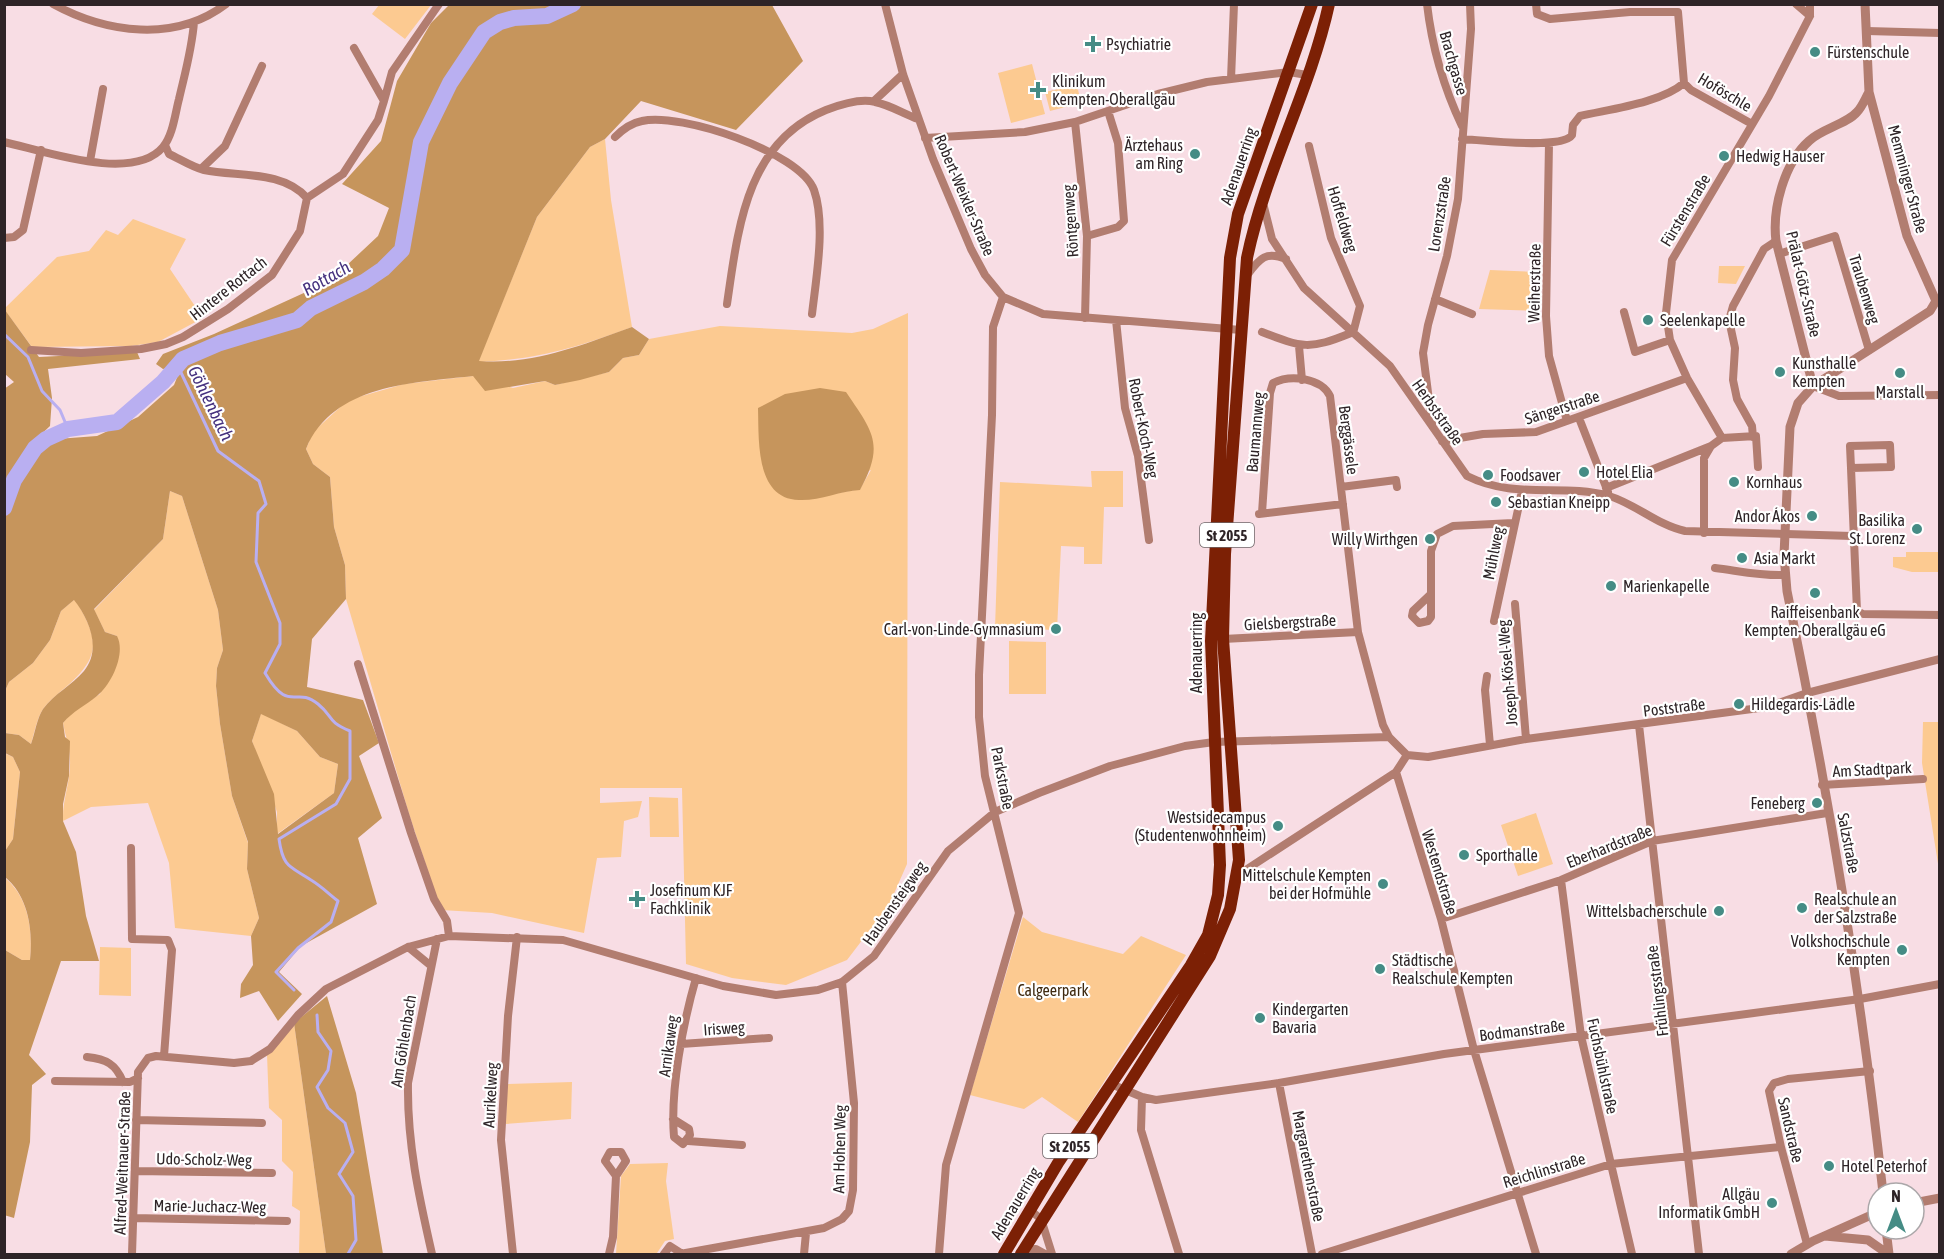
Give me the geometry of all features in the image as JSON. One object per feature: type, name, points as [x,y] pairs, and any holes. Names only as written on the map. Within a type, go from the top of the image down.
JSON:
[{"type":"main road","name":"Adenauerring","points":[[1004,1254],[1030,1210],[1208,935],[1218,895],[1221,834],[1214,742],[1211,641],[1230,258],[1238,214],[1312,4]]},
{"type":"main road","name":"Adenauerring","points":[[1022,1252],[1215,946],[1230,909],[1238,875],[1238,838],[1223,639],[1226,554],[1245,277],[1255,220],[1307,75],[1329,4]]},
{"type":"street","points":[[53,4],[74,16],[106,27],[153,30],[194,22],[226,4]]},
{"type":"street","points":[[165,145],[169,154],[201,169],[270,178],[288,184],[306,198],[343,174],[369,138],[378,120],[392,72],[439,4]]},
{"type":"street","name":"Robert-Weixler-Straße","points":[[885,4],[903,74],[925,138],[971,249],[985,275],[1003,297],[1043,314],[1241,330]]},
{"type":"street","points":[[1231,79],[1234,4]]},
{"type":"street","name":"Brachgasse","points":[[1427,4],[1431,38],[1439,73],[1462,127]]},
{"type":"street","name":"Lorenzstraße","points":[[1432,426],[1423,353],[1447,256],[1458,199],[1462,127],[1472,29],[1470,4]]},
{"type":"street","points":[[1536,4],[1538,14],[1550,19],[1591,14],[1590,4]]},
{"type":"street","points":[[1796,4],[1809,16]]},
{"type":"street","name":"Fürstenstraße","points":[[1722,438],[1687,378],[1670,340],[1666,313],[1675,252],[1752,124],[1809,16],[1810,4]]},
{"type":"street","name":"Memminger Straße","points":[[1785,536],[1792,417],[1802,395],[1937,306],[1933,292],[1907,236],[1869,92],[1865,4]]},
{"type":"street","name":"Hoföschle","points":[[1591,14],[1678,12],[1684,83],[1691,90],[1752,124]]},
{"type":"street","points":[[4,142],[106,164],[130,164],[152,156],[165,145],[174,120],[192,47],[194,22]]},
{"type":"street","points":[[1867,31],[1940,33]]},
{"type":"street","points":[[354,48],[384,101]]},
{"type":"street","points":[[201,169],[225,147],[262,66]]},
{"type":"street","points":[[925,138],[1001,136],[1075,122],[1167,91],[1231,79],[1289,72],[1307,75]]},
{"type":"street","points":[[874,101],[903,74]]},
{"type":"street","points":[[1462,139],[1550,143],[1570,139],[1573,125],[1580,116],[1656,97],[1675,90],[1684,83]]},
{"type":"street","points":[[90,161],[103,89]]},
{"type":"street","points":[[1869,92],[1856,114],[1872,118],[1878,126]]},
{"type":"street","points":[[727,304],[741,218],[754,180],[769,151],[809,117],[839,105],[874,101],[918,119]]},
{"type":"street","points":[[1087,236],[1118,227],[1124,221],[1118,143],[1108,111]]},
{"type":"street","name":"Prälat-Götz-Straße","points":[[1813,386],[1776,241],[1775,224],[1779,198],[1795,159],[1808,141],[1856,114]]},
{"type":"street","points":[[615,137],[626,127],[643,120],[675,120],[769,151],[790,162],[804,173],[814,191],[818,247],[812,314]]},
{"type":"street","name":"Röntgenweg","points":[[1075,122],[1087,236],[1085,318]]},
{"type":"street","name":"Weiherstraße","points":[[1550,143],[1546,316],[1549,356],[1567,421]]},
{"type":"street","name":"Hoffeldweg","points":[[1309,147],[1331,238],[1359,306],[1352,333]]},
{"type":"street","points":[[4,238],[14,237],[23,230],[41,150]]},
{"type":"street","name":"Herbststraße","points":[[1264,196],[1265,218],[1272,239],[1304,288],[1390,366],[1467,476],[1487,484],[1522,491],[1610,496]]},
{"type":"street","name":"Hintere Rottach","points":[[31,350],[81,353],[141,349],[166,344],[183,337],[228,309],[272,275],[300,231],[306,198]]},
{"type":"street","name":"Traubenweg","points":[[1779,254],[1835,236],[1869,350]]},
{"type":"street","points":[[1753,437],[1752,426],[1737,399],[1733,380],[1735,348],[1729,330],[1730,314],[1764,249],[1776,241]]},
{"type":"street","points":[[1245,277],[1261,257],[1276,255],[1287,260]]},
{"type":"street","name":"Parkstraße","points":[[939,1254],[946,1165],[1019,913],[986,776],[979,717],[979,675],[992,426],[993,327],[1003,297]]},
{"type":"street","points":[[1435,299],[1472,314]]},
{"type":"street","points":[[1624,312],[1635,352],[1670,340]]},
{"type":"street","name":"Robert-Koch-Weg","points":[[1116,320],[1125,408],[1138,456],[1149,540]]},
{"type":"street","points":[[1262,332],[1299,346],[1325,343],[1352,333]]},
{"type":"street","points":[[1299,346],[1302,380]]},
{"type":"street","name":"Sängerstraße","points":[[1442,441],[1483,434],[1520,434],[1579,417],[1687,378]]},
{"type":"street","name":"Baumannweg","points":[[1302,380],[1281,379],[1273,384],[1270,393],[1260,514],[1343,504]]},
{"type":"street","name":"Berggässele","points":[[1302,380],[1318,382],[1325,386],[1330,396],[1343,504]]},
{"type":"street","points":[[1813,386],[1839,396],[1940,395]]},
{"type":"street","points":[[1579,417],[1610,496],[1677,530],[1785,536],[1852,536]]},
{"type":"street","points":[[1606,488],[1711,446],[1722,438],[1756,436],[1758,467]]},
{"type":"street","points":[[1851,468],[1890,467],[1890,445],[1850,446],[1856,605],[1860,614],[1940,615]]},
{"type":"street","points":[[1704,533],[1704,458],[1711,446]]},
{"type":"street","points":[[1341,487],[1396,480],[1397,487]]},
{"type":"street","name":"Mühlweg","points":[[1494,621],[1513,524],[1522,491]]},
{"type":"street","points":[[1238,875],[1396,772],[1407,755],[1389,737],[1370,685],[1358,633],[1343,504]]},
{"type":"street","points":[[1430,596],[1431,551],[1437,534],[1453,526],[1513,524]]},
{"type":"street","name":"Salzstraße","points":[[1785,536],[1784,575],[1807,693],[1860,999],[1882,1181]]},
{"type":"street","points":[[1715,568],[1754,572],[1760,576],[1784,575]]},
{"type":"street","name":"Joseph-Kösel-Weg","points":[[1515,604],[1526,739]]},
{"type":"street","name":"Gielsbergstraße","points":[[1223,639],[1358,633]]},
{"type":"street","name":"Poststraße","points":[[1407,755],[1428,757],[1526,739],[1662,723],[1767,707],[1807,693],[1940,659]]},
{"type":"street","points":[[358,664],[411,833],[434,899],[447,921],[449,936]]},
{"type":"street","points":[[1487,676],[1485,690],[1490,745]]},
{"type":"street","name":"Frühlingsstraße","points":[[1639,725],[1699,1254]]},
{"type":"street","name":"Haubensteigweg","points":[[165,1056],[234,1063],[251,1061],[270,1049],[298,1016],[326,989],[408,947],[449,936],[563,940],[696,978],[776,995],[818,990],[842,982],[874,956],[948,852],[996,812],[1110,766],[1185,746],[1230,741],[1389,737]]},
{"type":"street","name":"Westendstraße","points":[[1396,772],[1441,919],[1474,1050],[1536,1254]]},
{"type":"street","name":"Am Stadtpark","points":[[1822,785],[1923,779]]},
{"type":"street","name":"Eberhardstraße","points":[[1441,919],[1561,880],[1652,841],[1827,813]]},
{"type":"street","points":[[55,1081],[123,1082],[138,1075],[148,1058],[165,1056],[172,950],[168,940],[132,939],[131,849]]},
{"type":"street","name":"Fuchsbühlstraße","points":[[1561,880],[1581,1036],[1632,1254]]},
{"type":"street","name":"Aurikelweg","points":[[513,1254],[501,1140],[508,1016],[517,937]]},
{"type":"street","name":"Am Göhlenbach","points":[[432,1254],[412,1163],[408,1083],[430,964],[437,939]]},
{"type":"street","points":[[408,947],[430,964]]},
{"type":"street","name":"Arnikaweg","points":[[673,1119],[684,1018],[696,978]]},
{"type":"street","name":"Am Hohen Weg","points":[[664,1254],[670,1246],[680,1254],[806,1233],[834,1225],[842,1219],[852,1203],[854,1103],[842,982]]},
{"type":"street","name":"Bodmanstraße","points":[[1111,1084],[1142,1097],[1156,1100],[1279,1083],[1474,1050],[1860,999],[1940,984]]},
{"type":"street","name":"Irisweg","points":[[681,1044],[769,1038]]},
{"type":"street","points":[[87,1057],[108,1062],[118,1069],[123,1082]]},
{"type":"street","name":"Sandstraße","points":[[1807,1244],[1768,1091],[1774,1083],[1788,1079],[1870,1071]]},
{"type":"street","name":"Alfred-Weitnauer-Straße","points":[[132,1254],[138,1075]]},
{"type":"street","name":"Margarethenstraße","points":[[1279,1083],[1312,1254]]},
{"type":"street","points":[[1142,1097],[1141,1130],[1179,1254]]},
{"type":"street","points":[[673,1119],[674,1137],[679,1142],[742,1145]]},
{"type":"street","points":[[673,1119],[689,1129],[690,1135],[687,1141]]},
{"type":"street","points":[[136,1120],[262,1123]]},
{"type":"street","name":"Reichlinstraße","points":[[1322,1254],[1611,1164],[1781,1147]]},
{"type":"street","name":"Udo-Scholz-Weg","points":[[135,1171],[272,1173]]},
{"type":"street","points":[[609,1254],[614,1237],[616,1176]]},
{"type":"street","points":[[1048,1239],[1051,1205]]},
{"type":"street","points":[[1030,1210],[1041,1219],[1052,1254]]},
{"type":"street","points":[[1791,1254],[1823,1236],[1866,1217]]},
{"type":"street","name":"Marie-Juchacz-Weg","points":[[133,1218],[287,1221]]},
{"type":"street","points":[[804,1254],[806,1233]]},
{"type":"street","points":[[1823,1236],[1868,1240],[1888,1254]]},
{"type":"street","points":[[1022,1252],[1036,1249],[1045,1254]]},
{"type":"green space","points":[[379,5],[431,5],[405,39],[372,14]]},
{"type":"green space","points":[[1032,64],[1045,114],[1011,123],[998,73]]},
{"type":"green space","points":[[1077,85],[1081,103],[1050,111],[1045,92]]},
{"type":"green space","points":[[605,139],[611,200],[632,327],[557,351],[520,358],[478,362],[537,217],[590,147]]},
{"type":"green space","points":[[133,219],[186,239],[170,269],[203,318],[158,342],[131,346],[32,347],[4,309],[57,257],[89,251],[106,230],[118,235]]},
{"type":"green space","points":[[1719,266],[1745,266],[1736,284],[1718,283]]},
{"type":"green space","points":[[1490,270],[1538,272],[1537,311],[1479,309]]},
{"type":"green space","points":[[908,313],[907,864],[889,905],[847,960],[786,985],[732,978],[686,964],[682,788],[600,788],[600,803],[642,801],[638,817],[624,821],[621,857],[597,858],[584,933],[492,913],[441,910],[409,814],[346,599],[345,565],[334,527],[330,477],[313,464],[306,449],[313,432],[348,400],[404,384],[473,376],[513,388],[545,381],[555,385],[609,372],[623,358],[639,355],[649,339],[720,326],[852,333],[873,329]],"holes":[[[871,470],[860,489],[799,500]]]},
{"type":"green space","points":[[1091,471],[1123,471],[1123,507],[1104,507],[1102,564],[1084,564],[1084,547],[1061,546],[1057,630],[995,628],[1000,482],[1092,487]]},
{"type":"green space","points":[[170,491],[182,496],[218,610],[223,650],[217,668],[216,686],[220,724],[232,796],[248,843],[247,869],[259,918],[251,936],[175,928],[169,863],[148,803],[91,807],[63,821],[70,760],[63,723],[71,713],[100,694],[117,636],[105,632],[94,610],[163,539]]},
{"type":"green space","points":[[1906,552],[1939,552],[1939,572],[1912,572],[1893,567],[1893,557],[1906,557]]},
{"type":"green space","points":[[75,599],[92,636],[91,655],[78,676],[43,709],[31,744],[19,735],[5,733],[5,691],[9,682],[33,663],[50,640],[61,611]]},
{"type":"green space","points":[[1009,641],[1046,642],[1046,694],[1009,694]]},
{"type":"green space","points":[[261,713],[297,731],[320,757],[338,764],[334,793],[277,834],[277,812],[252,741]]},
{"type":"green space","points":[[1923,722],[1939,722],[1939,870],[1922,763]]},
{"type":"green space","points":[[4,753],[13,757],[20,772],[13,839],[5,851]]},
{"type":"green space","points":[[649,797],[678,798],[679,837],[650,837]]},
{"type":"green space","points":[[1536,813],[1553,864],[1518,876],[1501,825]]},
{"type":"green space","points":[[4,877],[19,894],[28,915],[31,938],[30,960],[22,960],[5,950]]},
{"type":"green space","name":"Calgeerpark","points":[[1023,917],[1042,932],[1123,954],[1141,936],[1186,955],[1078,1122],[1042,1097],[1024,1109],[970,1095]]},
{"type":"green space","points":[[100,947],[131,948],[131,996],[99,995]]},
{"type":"green space","points":[[294,1023],[326,1254],[299,1254],[300,1211],[292,1206],[293,1172],[282,1161],[282,1120],[269,1108],[267,1054]]},
{"type":"green space","points":[[572,1082],[571,1119],[506,1124],[507,1084]]},
{"type":"green space","points":[[668,1163],[666,1181],[674,1239],[665,1241],[657,1253],[616,1254],[621,1176],[630,1164]]},
{"type":"shaded area","points":[[449,5],[772,5],[803,61],[736,130],[641,101],[605,139],[590,147],[537,217],[479,361],[538,357],[576,347],[632,327],[649,339],[639,355],[623,358],[609,372],[555,385],[545,381],[485,391],[473,376],[401,385],[355,399],[335,411],[318,427],[306,449],[313,464],[330,477],[334,527],[345,565],[346,599],[312,639],[307,687],[363,700],[379,743],[359,756],[382,818],[358,838],[377,904],[301,946],[279,972],[302,994],[278,1021],[259,991],[240,998],[241,984],[253,965],[251,936],[259,918],[247,869],[248,842],[232,796],[220,724],[216,686],[217,668],[223,650],[218,610],[182,496],[170,491],[163,539],[94,609],[105,632],[117,636],[120,651],[116,668],[103,691],[63,723],[65,737],[70,741],[69,776],[63,804],[63,821],[76,852],[86,916],[99,961],[61,961],[29,1055],[46,1074],[32,1085],[30,1142],[14,1218],[4,1215],[5,950],[22,960],[30,960],[31,949],[28,915],[19,894],[5,877],[5,851],[13,839],[20,772],[13,757],[5,753],[5,733],[19,735],[31,744],[43,709],[84,671],[92,653],[93,644],[89,625],[74,600],[61,611],[50,640],[33,663],[9,682],[5,691],[4,389],[14,382],[5,374],[5,310],[39,357],[137,352],[140,359],[48,369],[52,398],[50,426],[31,444],[42,446],[57,439],[97,436],[138,417],[174,385],[182,365],[163,369],[156,364],[163,354],[214,334],[330,281],[378,236],[389,208],[342,184],[381,141],[397,81],[431,23]],"holes":[[[261,714],[297,731],[320,757],[338,764],[334,793],[278,834],[274,794],[252,741]]]},
{"type":"shaded area","points":[[820,388],[846,392],[869,428],[874,449],[868,474],[860,490],[807,500],[785,497],[774,490],[762,466],[758,408],[785,394]]},
{"type":"shaded area","points":[[327,996],[356,1093],[383,1254],[326,1254],[294,1023]]},
{"type":"waterway","name":"Rottach","points":[[4,508],[14,480],[35,448],[46,439],[68,429],[117,422],[163,382],[183,359],[220,343],[297,320],[311,308],[364,282],[383,269],[402,250],[421,142],[450,83],[484,32],[500,22],[514,18],[547,16],[573,4]]},
{"type":"waterway","points":[[4,334],[28,357],[42,391],[60,410],[68,429]]},
{"type":"waterway","name":"Göhlenbach","points":[[177,364],[218,451],[259,481],[266,504],[258,513],[256,562],[280,623],[280,644],[265,673],[281,693],[310,699],[323,708],[337,724],[350,731],[350,779],[336,804],[279,839],[285,861],[338,901],[331,922],[298,948],[276,972],[294,990]]},
{"type":"waterway","name":"Göhlenbach","points":[[317,1015],[318,1032],[331,1051],[328,1070],[317,1087],[328,1108],[345,1123],[353,1152],[339,1174],[353,1196],[356,1240],[348,1254]]},
{"type":"place","name":"Psychiatrie","points":[[1093,44]]},
{"type":"place","name":"Fürstenschule","points":[[1815,52]]},
{"type":"place","name":"Klinikum Kempten-Oberallgäu","points":[[1038,90]]},
{"type":"place","name":"Ärztehaus am Ring","points":[[1195,154]]},
{"type":"place","name":"Hedwig Hauser","points":[[1724,156]]},
{"type":"place","name":"Seelenkapelle","points":[[1648,320]]},
{"type":"place","name":"Kunsthalle Kempten","points":[[1780,372]]},
{"type":"place","name":"Marstall","points":[[1900,373]]},
{"type":"place","name":"Hotel Elia","points":[[1584,472]]},
{"type":"place","name":"Foodsaver","points":[[1488,475]]},
{"type":"place","name":"Kornhaus","points":[[1734,482]]},
{"type":"place","name":"Sebastian Kneipp","points":[[1496,502]]},
{"type":"place","name":"Andor Ákos","points":[[1812,516]]},
{"type":"place","name":"Basilika St. Lorenz","points":[[1917,529]]},
{"type":"place","name":"Willy Wirthgen","points":[[1430,539]]},
{"type":"place","name":"Asia Markt","points":[[1742,558]]},
{"type":"place","name":"Marienkapelle","points":[[1611,586]]},
{"type":"place","name":"Raiffeisenbank Kempten-Oberallgäu eG","points":[[1815,593]]},
{"type":"place","name":"Carl-von-Linde-Gymnasium","points":[[1056,629]]},
{"type":"place","name":"Hildegardis-Lädle","points":[[1739,704]]},
{"type":"place","name":"Feneberg","points":[[1817,803]]},
{"type":"place","name":"Westsidecampus (Studentenwohnheim)","points":[[1278,826]]},
{"type":"place","name":"Sporthalle","points":[[1464,855]]},
{"type":"place","name":"Mittelschule Kempten bei der Hofmühle","points":[[1383,884]]},
{"type":"place","name":"Josefinum KJF Fachklinik","points":[[637,899]]},
{"type":"place","name":"Realschule an der Salzstraße","points":[[1802,908]]},
{"type":"place","name":"Wittelsbacherschule","points":[[1719,911]]},
{"type":"place","name":"Volkshochschule Kempten","points":[[1902,950]]},
{"type":"place","name":"Städtische Realschule Kempten","points":[[1380,969]]},
{"type":"place","name":"Kindergarten Bavaria","points":[[1260,1018]]},
{"type":"place","name":"Hotel Peterhof","points":[[1829,1166]]},
{"type":"place","name":"Allgäu Informatik GmbH","points":[[1772,1203]]}]
